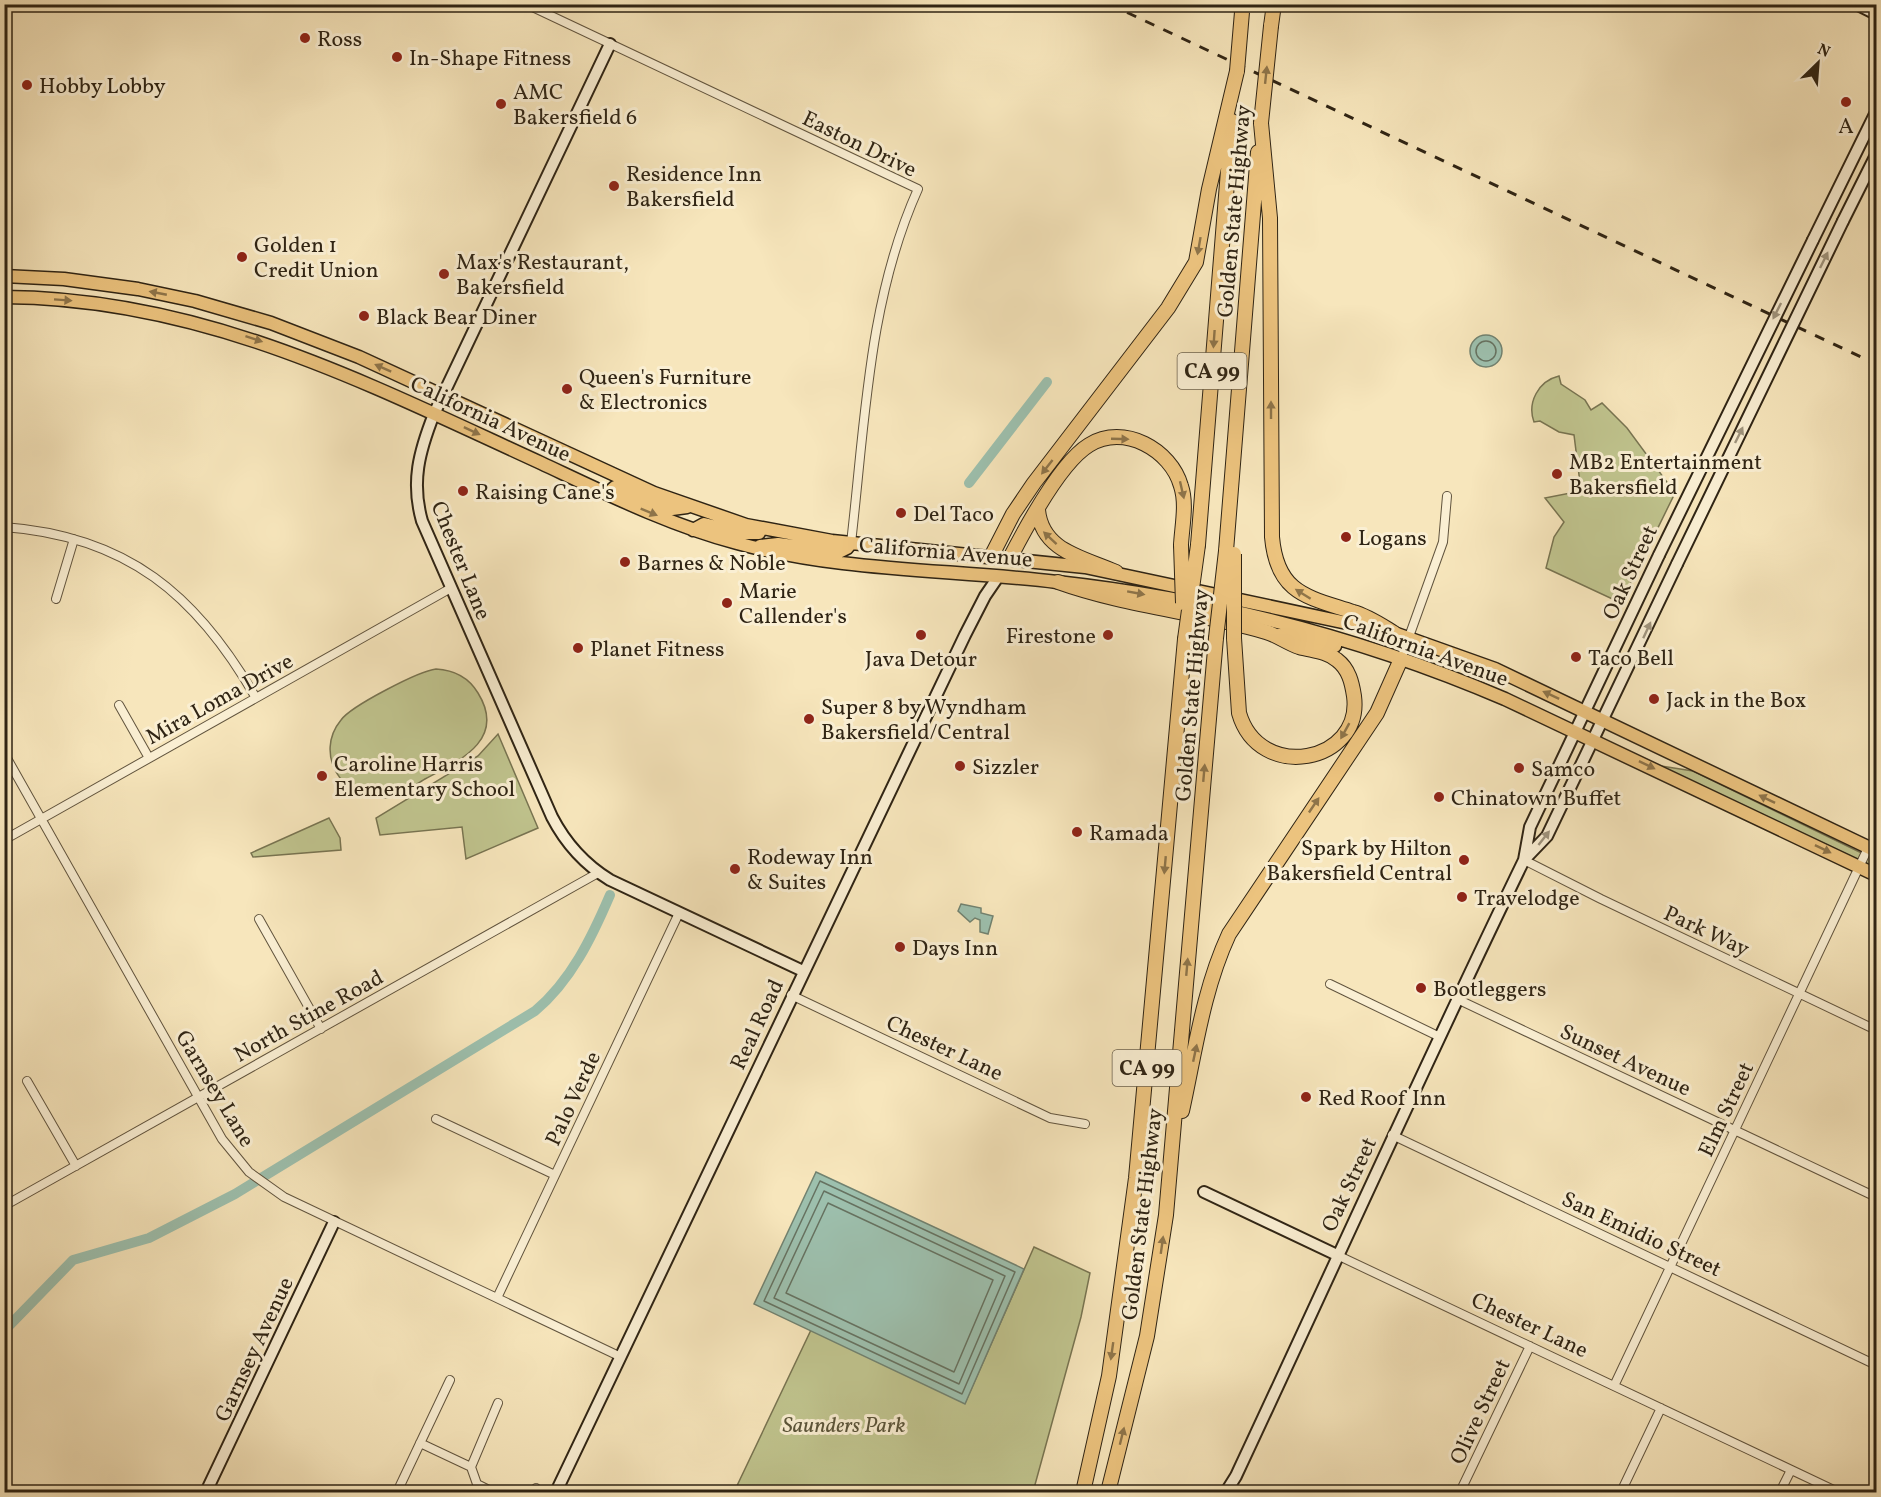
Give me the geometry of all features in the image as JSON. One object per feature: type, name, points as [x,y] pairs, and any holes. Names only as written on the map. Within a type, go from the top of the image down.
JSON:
[{"type":"highway","name":"Golden State Highway","points":[[1108,1492],[1147,1336],[1157,1279],[1170,1172],[1216,638],[1230,553],[1231,489],[1251,209],[1274,4]]},
{"type":"highway","name":"Golden State Highway","points":[[1083,1492],[1109,1376],[1136,1178],[1185,639],[1198,545],[1242,8]]},
{"type":"highway","points":[[992,557],[1014,514],[1034,483],[1147,336],[1185,282],[1196,262],[1209,189],[1237,71]]},
{"type":"highway","points":[[1261,123],[1270,218],[1272,537],[1276,563],[1283,577],[1304,596],[1368,617],[1400,635]]},
{"type":"highway","points":[[1010,558],[1064,471],[1089,445],[1114,438],[1138,441],[1160,453],[1178,476],[1184,500],[1181,546],[1185,639]]},
{"type":"highway","points":[[1038,510],[1039,525],[1051,542],[1116,572]]},
{"type":"highway","points":[[1058,582],[1126,602],[1268,632],[1293,645],[1332,656],[1349,675],[1355,702],[1352,716],[1343,736],[1323,752],[1300,758],[1278,755],[1258,744],[1249,735],[1239,713],[1234,638],[1230,553]]},
{"type":"highway","points":[[1170,1172],[1206,997],[1220,953],[1239,916],[1377,713],[1401,659]]},
{"type":"main road","name":"California Avenue","points":[[4,276],[88,282],[195,301],[300,333],[688,506],[766,530],[851,543],[1010,558],[1116,572],[1400,635],[1495,669],[1872,849]]},
{"type":"main road","name":"California Avenue","points":[[4,297],[72,301],[169,316],[232,332],[291,352],[434,414],[607,494],[693,530],[753,548],[843,564],[1058,582],[1189,602],[1301,629],[1366,648],[1473,685],[1575,731],[1876,875]]},
{"type":"main road","points":[[169,316],[183,314],[195,301]]},
{"type":"main road","points":[[607,494],[615,487],[672,509],[688,506]]},
{"type":"main road","points":[[693,530],[704,524],[753,534],[766,530]]},
{"type":"main road","points":[[753,548],[778,544],[839,552],[847,549],[851,543]]},
{"type":"main road","points":[[992,557],[998,577]]},
{"type":"main road","points":[[998,577],[1010,558]]},
{"type":"main road","points":[[1268,632],[1341,648],[1366,648]]},
{"type":"street","name":"Easton Drive","points":[[526,4],[918,189],[899,235],[881,300],[851,543]]},
{"type":"street","points":[[1856,4],[1876,14]]},
{"type":"street","name":"Chester Lane","points":[[610,44],[434,414],[419,455],[415,490],[422,522],[552,817],[571,848],[598,873],[803,971]]},
{"type":"street","name":"Oak Street","points":[[1226,1492],[1289,1363],[1392,1135],[1524,860],[1530,827],[1584,711],[1741,382],[1876,112]]},
{"type":"street","name":"Oak Street","points":[[1524,860],[1546,836],[1594,741],[1677,564],[1876,155]]},
{"type":"street","points":[[1401,659],[1400,635],[1443,542],[1447,496]]},
{"type":"street","points":[[4,527],[47,532],[74,539],[136,565],[172,591],[221,641],[256,698]]},
{"type":"street","points":[[56,599],[74,539]]},
{"type":"street","name":"Real Road","points":[[556,1492],[791,995],[965,635],[985,596],[998,577]]},
{"type":"street","name":"Mira Loma Drive","points":[[4,840],[451,588]]},
{"type":"street","points":[[118,705],[149,758]]},
{"type":"street","name":"Garnsey Lane","points":[[4,753],[198,1098],[222,1139],[249,1172],[265,1186],[334,1222],[621,1357]]},
{"type":"street","name":"Elm Street","points":[[1614,1386],[1859,867],[1872,849]]},
{"type":"street","name":"Park Way","points":[[1524,860],[1876,1030]]},
{"type":"street","name":"North Stine Road","points":[[4,1206],[598,873]]},
{"type":"street","name":"Palo Verde","points":[[497,1299],[680,913]]},
{"type":"street","points":[[259,920],[321,1029]]},
{"type":"street","points":[[1330,984],[1440,1036]]},
{"type":"street","name":"Chester Lane","points":[[791,995],[1050,1118],[1085,1124]]},
{"type":"street","name":"Sunset Avenue","points":[[1457,999],[1876,1197]]},
{"type":"street","points":[[27,1081],[75,1166]]},
{"type":"street","points":[[436,1119],[555,1175]]},
{"type":"street","name":"San Emidio Street","points":[[1392,1135],[1876,1365]]},
{"type":"street","name":"Chester Lane","points":[[1204,1192],[1838,1492]]},
{"type":"street","name":"Garnsey Avenue","points":[[206,1492],[334,1222]]},
{"type":"street","name":"Olive Street","points":[[1460,1492],[1530,1346]]},
{"type":"street","points":[[397,1492],[450,1380]]},
{"type":"street","points":[[493,1492],[477,1484],[471,1467],[498,1403]]},
{"type":"street","points":[[1621,1492],[1661,1408]]},
{"type":"street","points":[[420,1443],[471,1467]]},
{"type":"street","points":[[1780,1492],[1791,1470]]},
{"type":"green space","points":[[1559,376],[1561,384],[1585,400],[1591,410],[1602,403],[1627,428],[1675,493],[1621,603],[1546,568],[1554,537],[1564,522],[1545,498],[1581,491],[1574,435],[1559,432],[1540,421],[1534,422],[1532,415],[1533,400],[1540,388]]},
{"type":"green space","points":[[436,669],[460,676],[478,693],[485,709],[487,724],[483,736],[475,747],[452,765],[400,794],[384,798],[369,797],[356,792],[345,784],[331,760],[330,747],[333,733],[341,720],[358,706],[386,690]]},
{"type":"green space","points":[[498,734],[538,828],[466,859],[462,827],[380,835],[376,818],[478,756]]},
{"type":"green space","points":[[1613,744],[1661,766],[1693,771],[1876,860],[1876,868]]},
{"type":"green space","points":[[329,818],[340,838],[341,850],[253,857],[251,853]]},
{"type":"green space","name":"Saunders Park","points":[[1034,1247],[1090,1273],[1081,1317],[1033,1492],[734,1492],[811,1330],[965,1403]]},
{"type":"water","points":[[1486,335],[1497,340],[1502,351],[1497,362],[1486,367],[1475,362],[1470,351],[1475,340]]},
{"type":"water","points":[[961,904],[981,908],[981,913],[993,916],[988,934],[980,932],[980,920],[975,918],[970,922],[958,911]]},
{"type":"water","points":[[816,1172],[1024,1269],[965,1404],[754,1304]]},
{"type":"waterway","points":[[969,483],[1047,382]]},
{"type":"waterway","points":[[4,1331],[73,1260],[149,1238],[235,1194],[535,1011],[570,972],[596,927],[610,895]]},
{"type":"railway","points":[[1109,4],[1876,364]]},
{"type":"place","name":"Ross","points":[[305,38]]},
{"type":"place","name":"In-Shape Fitness","points":[[397,57]]},
{"type":"place","name":"Hobby Lobby","points":[[27,85]]},
{"type":"place","name":"A","points":[[1846,102]]},
{"type":"place","name":"AMC Bakersfield 6","points":[[501,104]]},
{"type":"place","name":"Residence Inn Bakersfield","points":[[614,186]]},
{"type":"place","name":"Golden 1 Credit Union","points":[[242,257]]},
{"type":"place","name":"Max's Restaurant, Bakersfield","points":[[444,274]]},
{"type":"place","name":"Black Bear Diner","points":[[364,316]]},
{"type":"place","name":"Queen's Furniture & Electronics","points":[[567,389]]},
{"type":"place","name":"MB2 Entertainment Bakersfield","points":[[1557,474]]},
{"type":"place","name":"Raising Cane's","points":[[463,491]]},
{"type":"place","name":"Del Taco","points":[[901,513]]},
{"type":"place","name":"Logans","points":[[1346,537]]},
{"type":"place","name":"Barnes & Noble","points":[[625,562]]},
{"type":"place","name":"Marie Callender's","points":[[727,603]]},
{"type":"place","name":"Java Detour","points":[[921,635]]},
{"type":"place","name":"Firestone","points":[[1108,635]]},
{"type":"place","name":"Planet Fitness","points":[[578,648]]},
{"type":"place","name":"Taco Bell","points":[[1576,657]]},
{"type":"place","name":"Jack in the Box","points":[[1654,699]]},
{"type":"place","name":"Super 8 by Wyndham Bakersfield/Central","points":[[809,719]]},
{"type":"place","name":"Sizzler","points":[[960,766]]},
{"type":"place","name":"Samco","points":[[1519,768]]},
{"type":"place","name":"Caroline Harris Elementary School","points":[[322,776]]},
{"type":"place","name":"Chinatown Buffet","points":[[1439,797]]},
{"type":"place","name":"Ramada","points":[[1077,832]]},
{"type":"place","name":"Spark by Hilton Bakersfield Central","points":[[1464,860]]},
{"type":"place","name":"Rodeway Inn & Suites","points":[[735,869]]},
{"type":"place","name":"Travelodge","points":[[1462,897]]},
{"type":"place","name":"Days Inn","points":[[900,947]]},
{"type":"place","name":"Bootleggers","points":[[1421,988]]},
{"type":"place","name":"Red Roof Inn","points":[[1306,1097]]}]
